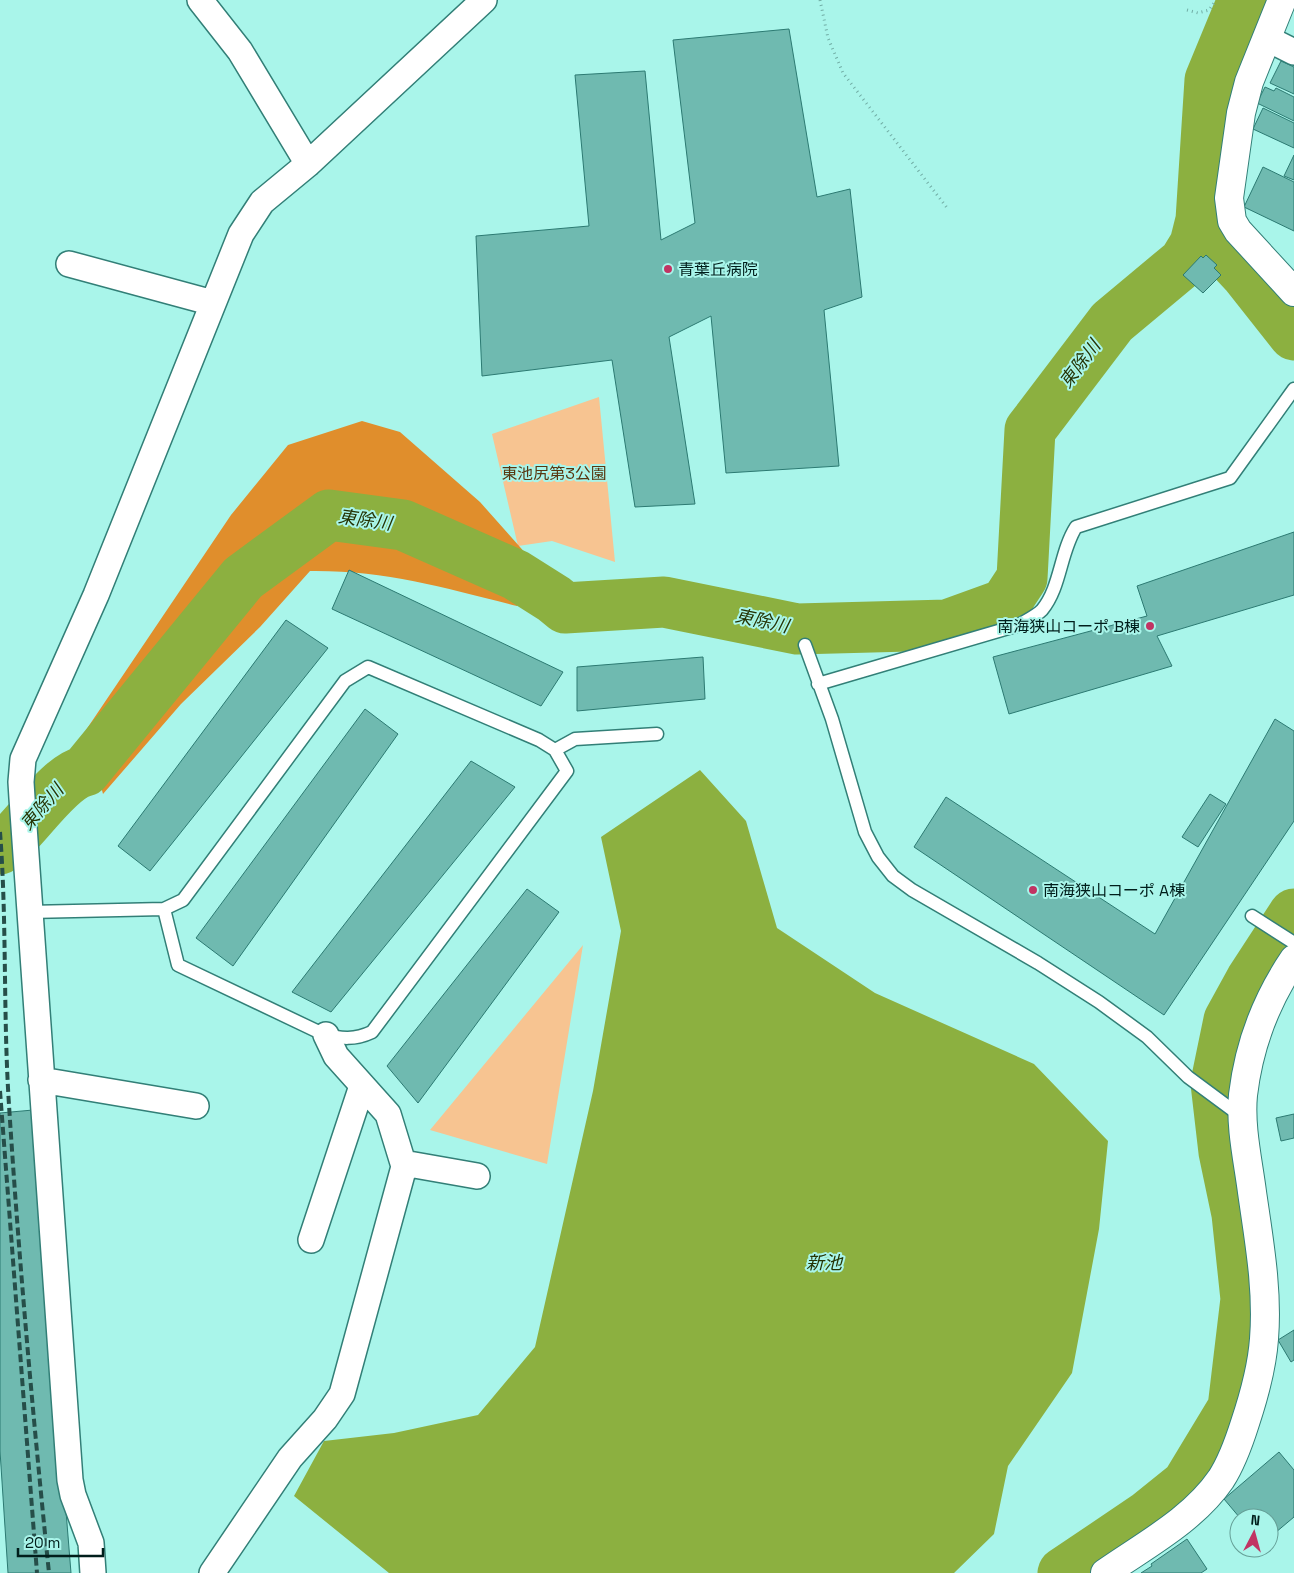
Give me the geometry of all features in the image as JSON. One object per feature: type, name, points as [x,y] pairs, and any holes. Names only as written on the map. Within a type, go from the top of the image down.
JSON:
[{"type":"street","points":[[200,0],[240,51],[308,164]]},
{"type":"street","points":[[93,1573],[91,1544],[73,1495],[70,1480],[20,782],[23,759],[96,595],[213,303],[250,218],[262,202],[308,164],[484,0]]},
{"type":"street","points":[[1282,0],[1249,82],[1241,113],[1230,182],[1229,209],[1232,221],[1238,231],[1294,292]]},
{"type":"street","points":[[1266,38],[1294,52]]},
{"type":"street","points":[[70,264],[213,303]]},
{"type":"street","points":[[1105,1573],[1187,1516],[1207,1496],[1222,1478],[1233,1456],[1254,1396],[1264,1340],[1263,1272],[1241,1116],[1248,1068],[1259,1026],[1269,1000],[1294,959]]},
{"type":"street","points":[[326,1035],[336,1056],[388,1114],[403,1162],[477,1176]]},
{"type":"street","points":[[42,1080],[196,1106]]},
{"type":"street","points":[[310,1240],[362,1086]]},
{"type":"street","points":[[212,1573],[290,1458],[325,1419],[342,1394],[406,1163]]},
{"type":"lane","points":[[818,684],[1019,625],[1040,612],[1050,598],[1067,541],[1076,527],[1230,478],[1294,389]]},
{"type":"lane","points":[[805,645],[832,719],[865,832],[878,857],[893,876],[912,890],[1038,963],[1099,1002],[1147,1038],[1188,1077],[1241,1116]]},
{"type":"lane","points":[[29,912],[164,909],[183,900],[345,681],[368,667],[539,740],[555,750],[567,771],[372,1032],[362,1037],[346,1039],[326,1035],[178,965],[164,909]]},
{"type":"lane","points":[[555,750],[575,739],[657,734]]},
{"type":"lane","points":[[1252,916],[1294,943]]},
{"type":"path","points":[[820,0],[828,38],[843,73],[948,209]]},
{"type":"path","points":[[1186,10],[1198,13],[1209,10],[1216,0]]},
{"type":"green space","name":"東池尻第3公園","points":[[599,397],[615,562],[552,541],[518,546],[492,434]]},
{"type":"green space","points":[[583,945],[547,1164],[430,1130]]},
{"type":"shaded area","points":[[362,421],[400,432],[480,502],[543,573],[517,606],[415,581],[337,571],[310,571],[260,627],[181,704],[103,794],[86,730],[231,515],[288,445]]},
{"type":"water","name":"新池","points":[[700,770],[746,821],[777,928],[875,993],[1034,1064],[1108,1141],[1099,1229],[1072,1373],[1008,1466],[994,1534],[954,1573],[389,1573],[294,1496],[324,1441],[394,1433],[478,1415],[535,1347],[593,1091],[621,931],[601,837]]},
{"type":"building","name":"青葉丘病院","points":[[789,29],[817,197],[850,189],[862,297],[824,310],[839,466],[726,473],[711,316],[669,337],[695,504],[635,507],[612,360],[482,376],[476,236],[589,226],[575,75],[645,71],[661,240],[695,223],[673,40]]},
{"type":"building","points":[[1281,61],[1294,67],[1294,94],[1270,83]]},
{"type":"building","points":[[1265,87],[1274,91],[1276,88],[1294,97],[1294,121],[1257,103]]},
{"type":"building","points":[[1263,108],[1294,123],[1294,148],[1253,129]]},
{"type":"building","points":[[1294,155],[1294,180],[1284,176]]},
{"type":"building","points":[[1263,167],[1294,182],[1294,231],[1244,207]]},
{"type":"building","points":[[1206,255],[1217,265],[1214,268],[1221,275],[1203,293],[1183,275],[1201,256],[1203,258]]},
{"type":"building","name":"南海狭山コーポ B棟","points":[[1294,532],[1294,595],[1157,636],[1172,666],[1009,714],[993,657],[1147,616],[1137,586]]},
{"type":"building","points":[[349,570],[563,672],[541,706],[332,609]]},
{"type":"building","points":[[286,620],[328,648],[150,871],[118,846]]},
{"type":"building","points":[[703,657],[705,699],[577,711],[577,667]]},
{"type":"building","points":[[365,709],[398,734],[233,966],[196,938]]},
{"type":"building","name":"南海狭山コーポ A棟","points":[[1275,719],[1294,731],[1294,821],[1164,1015],[914,847],[946,797],[1155,934]]},
{"type":"building","points":[[471,761],[515,787],[331,1012],[292,992]]},
{"type":"building","points":[[1210,794],[1226,804],[1198,847],[1182,837]]},
{"type":"building","points":[[527,889],[559,912],[418,1103],[387,1066]]},
{"type":"building","points":[[33,1110],[71,1573],[8,1573],[0,1451],[0,1113]]},
{"type":"building","points":[[1294,1114],[1294,1138],[1281,1141],[1276,1118]]},
{"type":"building","points":[[1294,1330],[1294,1360],[1291,1362],[1278,1340]]},
{"type":"building","points":[[1279,1452],[1294,1470],[1294,1517],[1279,1530],[1279,1508],[1232,1508],[1224,1499]]},
{"type":"building","points":[[1187,1539],[1207,1569],[1201,1573],[1141,1573],[1152,1566],[1151,1564]]},
{"type":"waterway","name":"東除川","points":[[0,849],[21,829],[52,793],[63,783],[85,771],[243,578],[329,515],[403,525],[516,575],[565,608],[664,602],[797,629],[947,625],[1005,604],[1022,578],[1030,430],[1112,322],[1184,262],[1195,244],[1201,220],[1210,80],[1243,0]]},
{"type":"waterway","points":[[1201,220],[1218,244],[1245,273],[1294,335]]},
{"type":"waterway","points":[[1063,1573],[1146,1517],[1187,1484],[1233,1408],[1246,1299],[1237,1214],[1224,1152],[1216,1083],[1229,1020],[1251,980],[1294,914]]},
{"type":"railway","points":[[0,832],[4,900],[9,1105],[17,1222],[49,1573]]},
{"type":"railway","points":[[0,1091],[37,1573]]},
{"type":"place","name":"青葉丘病院","points":[[668,269]]},
{"type":"place","name":"南海狭山コーポ B棟","points":[[1150,626]]},
{"type":"place","name":"南海狭山コーポ A棟","points":[[1033,890]]}]
